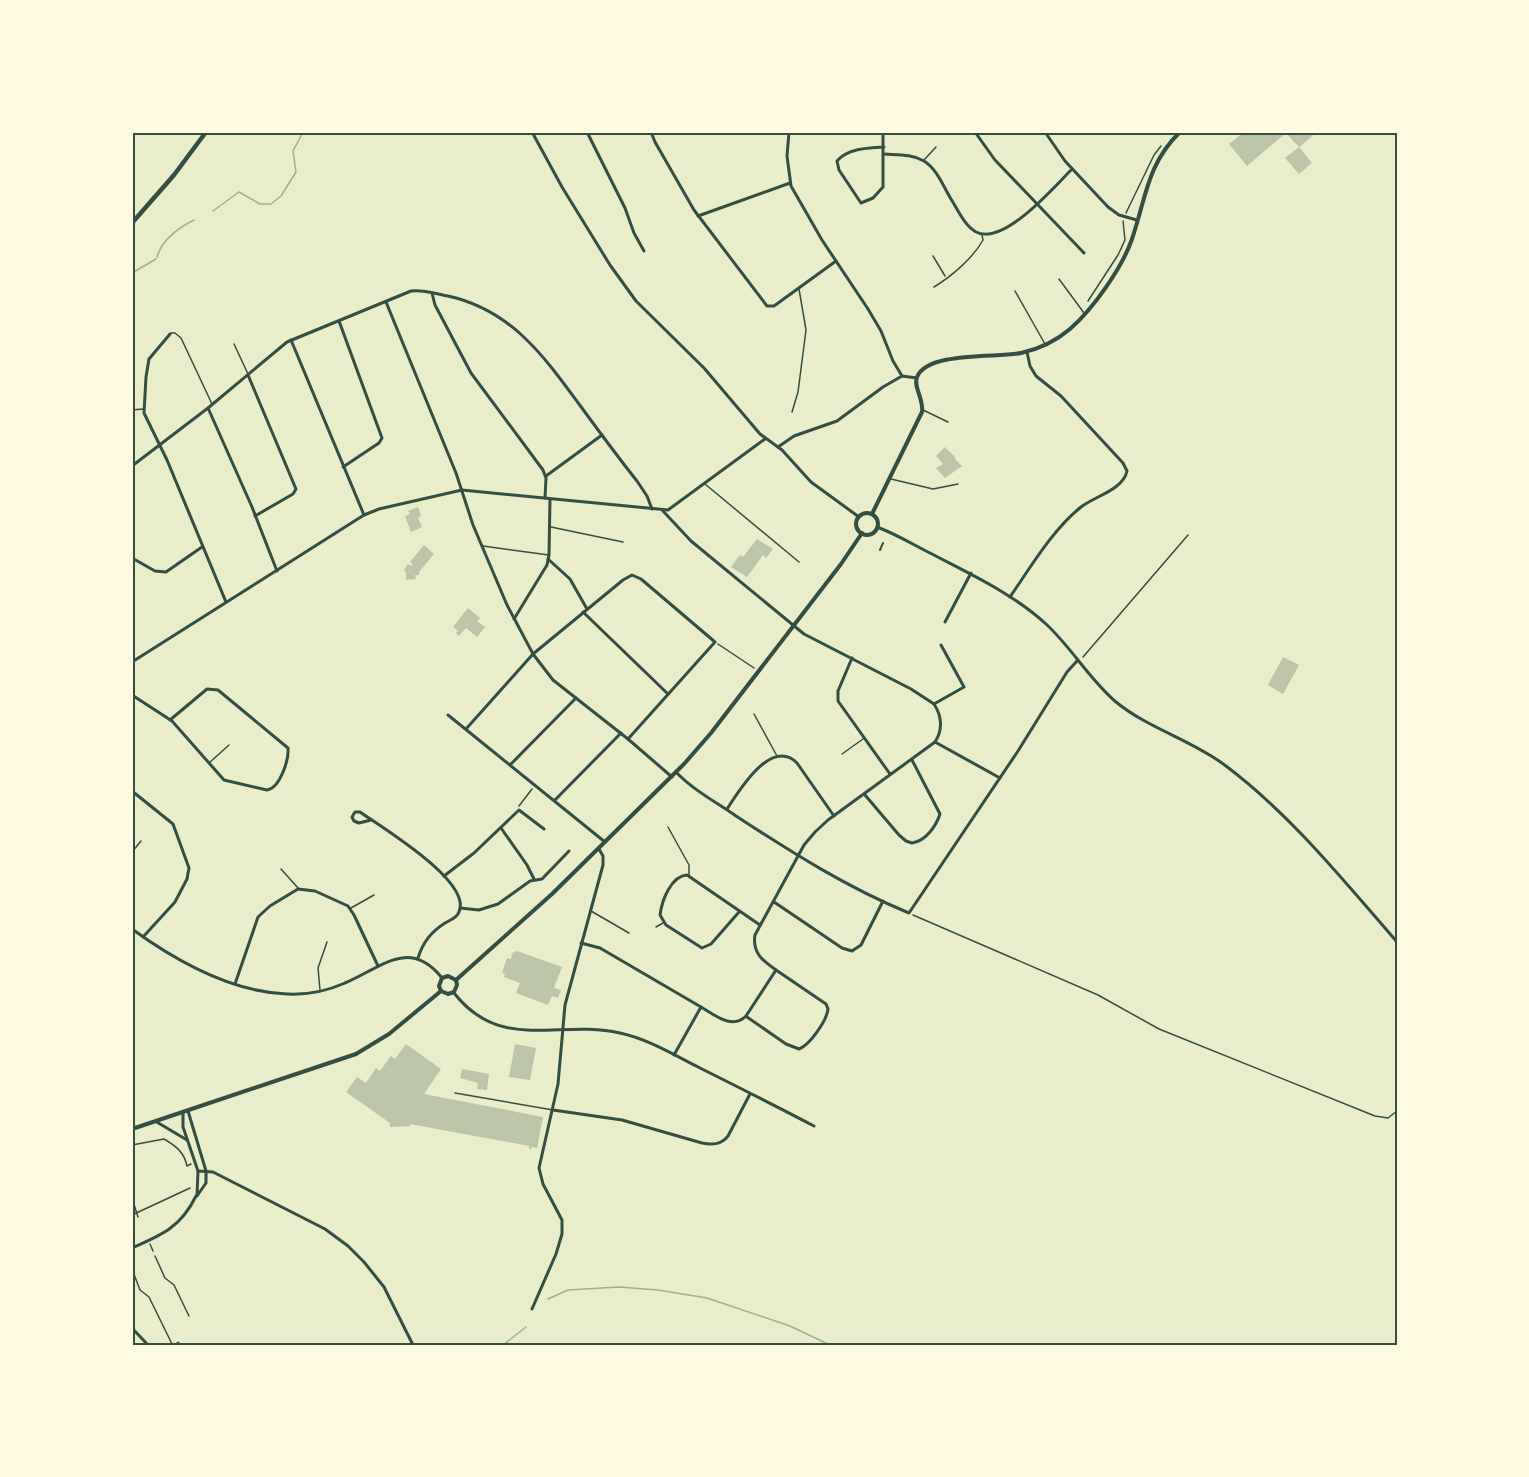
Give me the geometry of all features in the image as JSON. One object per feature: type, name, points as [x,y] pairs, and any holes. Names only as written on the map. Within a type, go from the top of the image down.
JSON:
[{"type":"main road","points":[[132,223],[206,132]]},
{"type":"main road","points":[[872,514],[922,409],[917,378],[920,371],[927,366],[946,360],[1027,351],[1046,345],[1069,330],[1085,314],[1121,262],[1130,244],[1145,189],[1155,164],[1180,132]]},
{"type":"main road","points":[[865,513],[872,514],[877,520],[877,527],[870,534],[862,533],[856,526],[859,517],[865,513]]},
{"type":"main road","points":[[456,980],[600,849],[672,777],[701,745],[794,626],[862,533]]},
{"type":"main road","points":[[451,976],[456,980],[457,988],[454,992],[448,994],[441,991],[439,982],[442,978],[451,976]]},
{"type":"main road","points":[[132,1129],[356,1054],[383,1038],[441,991]]},
{"type":"street","points":[[532,132],[624,286],[642,308],[704,368],[738,411],[765,439],[778,447],[806,478],[859,517]]},
{"type":"street","points":[[587,132],[644,251]]},
{"type":"street","points":[[651,132],[698,216],[769,308],[836,261]]},
{"type":"street","points":[[788,132],[787,156],[790,183],[817,232],[877,325],[902,376]]},
{"type":"street","points":[[883,132],[884,147],[884,154],[882,190],[868,201],[861,203],[839,170],[837,161],[840,157],[857,149],[884,147]]},
{"type":"street","points":[[975,132],[989,153],[1084,253]]},
{"type":"street","points":[[1046,132],[1072,169],[1108,207],[1124,217],[1137,220]]},
{"type":"street","points":[[884,154],[911,156],[923,161],[933,169],[967,224],[974,231],[982,234],[992,234],[1002,230],[1036,205],[1072,169]]},
{"type":"street","points":[[698,216],[790,183]]},
{"type":"street","points":[[132,466],[213,405],[291,340],[415,291],[474,304],[502,319],[521,334],[540,353],[642,488],[653,510]]},
{"type":"street","points":[[432,293],[435,306],[471,373],[541,466],[546,476],[545,498]]},
{"type":"street","points":[[386,302],[462,490],[470,519],[514,619],[533,654],[553,680],[621,733],[672,777]]},
{"type":"street","points":[[339,321],[382,438],[379,443],[343,467]]},
{"type":"street","points":[[170,334],[149,359],[144,409],[147,421],[160,445],[226,602]]},
{"type":"street","points":[[291,340],[364,515]]},
{"type":"street","points":[[1010,597],[1070,518],[1083,505],[1116,486],[1125,477],[1127,471],[1120,459],[1071,406],[1036,376],[1030,366],[1027,351]]},
{"type":"street","points":[[248,375],[296,489],[294,494],[255,516]]},
{"type":"street","points":[[778,447],[795,436],[837,421],[902,376],[917,378]]},
{"type":"street","points":[[208,408],[277,571]]},
{"type":"street","points":[[546,476],[602,435]]},
{"type":"street","points":[[132,655],[134,661],[364,515],[384,507],[462,490],[663,511],[671,509],[765,439]]},
{"type":"street","points":[[514,619],[545,568],[549,557],[550,499]]},
{"type":"street","points":[[663,511],[691,541],[804,634],[911,689],[934,704],[939,713],[941,728],[936,742],[834,816],[811,836],[759,925],[754,939],[755,951],[761,959],[826,1004],[828,1009],[826,1017],[808,1044],[799,1048],[786,1044],[747,1016]]},
{"type":"street","points":[[877,527],[894,533],[971,573],[1010,597],[1046,624],[1102,689],[1130,712],[1205,752],[1246,782],[1311,845],[1397,942]]},
{"type":"street","points":[[880,550],[882,543]]},
{"type":"street","points":[[132,558],[154,572],[166,572],[202,547]]},
{"type":"street","points":[[549,557],[570,579],[587,609]]},
{"type":"street","points":[[945,622],[971,573]]},
{"type":"street","points":[[466,729],[533,654],[626,578],[633,575],[715,642],[628,739]]},
{"type":"street","points":[[583,612],[668,694]]},
{"type":"street","points":[[934,704],[964,687],[941,645]]},
{"type":"street","points":[[852,658],[838,688],[837,698],[891,775]]},
{"type":"street","points":[[676,772],[690,784],[798,856],[883,902],[909,913],[1063,679],[1078,662]]},
{"type":"street","points":[[132,695],[170,720],[227,782],[269,790],[274,787],[288,756],[288,748],[214,688],[207,689],[170,720]]},
{"type":"street","points":[[511,764],[576,698]]},
{"type":"street","points":[[448,715],[606,843]]},
{"type":"street","points":[[555,800],[621,733]]},
{"type":"street","points":[[936,742],[1000,778]]},
{"type":"street","points":[[727,809],[755,771],[777,757],[788,757],[794,760],[834,816]]},
{"type":"street","points":[[865,795],[902,838],[912,843],[921,841],[940,814],[912,760]]},
{"type":"street","points":[[132,791],[172,823],[189,868],[187,879],[175,902],[143,937]]},
{"type":"street","points":[[444,876],[519,810],[544,829]]},
{"type":"street","points":[[370,820],[359,823],[352,817],[357,811],[370,820],[432,863],[458,896],[460,908],[455,918],[429,936],[418,958]]},
{"type":"street","points":[[501,828],[534,879]]},
{"type":"street","points":[[532,1309],[556,1254],[562,1234],[562,1220],[543,1184],[540,1173],[560,1071],[565,1005],[603,865],[600,849]]},
{"type":"street","points":[[460,908],[479,910],[495,906],[534,879],[542,879],[569,851]]},
{"type":"street","points":[[740,912],[705,948],[693,944],[663,922],[660,912],[673,882],[678,877],[689,876],[759,925]]},
{"type":"street","points":[[235,984],[258,917],[270,906],[298,889],[323,894],[350,908],[378,966]]},
{"type":"street","points":[[774,902],[842,948],[852,951],[861,945],[883,902]]},
{"type":"street","points":[[132,929],[184,962],[235,984],[283,994],[320,991],[342,984],[397,958],[418,958],[442,978]]},
{"type":"street","points":[[581,943],[600,948],[730,1023],[739,1022],[747,1016],[777,970]]},
{"type":"street","points":[[454,992],[475,1013],[501,1027],[518,1030],[602,1030],[644,1040],[814,1126]]},
{"type":"street","points":[[674,1055],[700,1007]]},
{"type":"street","points":[[554,1110],[622,1120],[702,1143],[714,1144],[722,1142],[728,1136],[750,1094]]},
{"type":"street","points":[[186,1111],[183,1127],[198,1171],[197,1196]]},
{"type":"street","points":[[132,1248],[178,1223],[186,1215],[206,1184],[206,1171],[186,1111]]},
{"type":"street","points":[[155,1121],[188,1141]]},
{"type":"street","points":[[198,1171],[213,1172],[324,1229],[348,1246],[384,1287],[413,1345]]},
{"type":"street","points":[[132,1328],[148,1345]]},
{"type":"lane","points":[[923,161],[936,147]]},
{"type":"lane","points":[[934,286],[947,278],[980,245],[983,240],[982,234]]},
{"type":"lane","points":[[1059,279],[1085,314]]},
{"type":"lane","points":[[792,412],[798,392],[806,330],[798,288]]},
{"type":"lane","points":[[1015,291],[1046,345]]},
{"type":"lane","points":[[170,334],[175,333],[181,338],[213,405]]},
{"type":"lane","points":[[234,344],[248,375]]},
{"type":"lane","points":[[132,410],[144,409]]},
{"type":"lane","points":[[922,409],[948,422]]},
{"type":"lane","points":[[890,478],[933,489],[958,484]]},
{"type":"lane","points":[[705,483],[799,562]]},
{"type":"lane","points":[[550,527],[623,542]]},
{"type":"lane","points":[[482,546],[549,557]]},
{"type":"lane","points":[[754,714],[777,757]]},
{"type":"lane","points":[[842,754],[864,738]]},
{"type":"lane","points":[[208,763],[229,745]]},
{"type":"lane","points":[[668,827],[689,865],[689,876]]},
{"type":"lane","points":[[132,852],[141,842]]},
{"type":"lane","points":[[281,869],[298,889]]},
{"type":"lane","points":[[350,908],[374,895]]},
{"type":"lane","points":[[591,911],[629,933]]},
{"type":"lane","points":[[656,927],[663,922]]},
{"type":"lane","points":[[320,991],[318,968],[327,942]]},
{"type":"lane","points":[[455,1093],[554,1110]]},
{"type":"path","points":[[1085,314],[1090,298],[1125,240],[1122,224],[1124,217]]},
{"type":"path","points":[[933,256],[947,278]]},
{"type":"path","points":[[1078,662],[1188,535]]},
{"type":"path","points":[[715,642],[758,672]]},
{"type":"path","points":[[519,810],[519,805],[536,785]]},
{"type":"path","points":[[909,913],[1098,995],[1159,1029],[1289,1083],[1375,1116],[1389,1118],[1397,1111]]},
{"type":"path","points":[[132,1145],[164,1139],[176,1145],[185,1157],[187,1166],[192,1164]]},
{"type":"path","points":[[132,1215],[190,1188]]},
{"type":"path","points":[[132,1198],[138,1217]]},
{"type":"path","points":[[149,1240],[153,1251]]},
{"type":"path","points":[[155,1256],[165,1278],[174,1286],[189,1316]]},
{"type":"path","points":[[132,1269],[141,1290],[149,1297],[176,1344]]},
{"type":"building","points":[[1244,132],[1317,132],[1299,147],[1286,133],[1247,166],[1229,144]]},
{"type":"building","points":[[1299,147],[1312,163],[1299,174],[1285,158]]},
{"type":"building","points":[[945,447],[956,458],[953,460],[955,459],[962,466],[945,478],[936,468],[943,464],[936,456]]},
{"type":"building","points":[[418,507],[421,516],[418,518],[422,527],[411,532],[405,516],[410,514],[408,511]]},
{"type":"building","points":[[757,539],[773,549],[766,558],[763,555],[747,577],[731,567],[740,555],[743,557]]},
{"type":"building","points":[[424,545],[434,554],[419,575],[415,575],[416,579],[406,580],[404,570],[408,564],[411,566],[413,564],[410,562]]},
{"type":"building","points":[[468,608],[480,618],[477,621],[485,627],[477,637],[466,628],[459,636],[456,633],[458,631],[453,627]]},
{"type":"building","points":[[1283,657],[1299,665],[1283,694],[1268,685]]},
{"type":"building","points":[[517,951],[562,967],[554,988],[561,990],[558,998],[552,996],[548,1005],[516,993],[520,983],[504,977],[505,974],[502,973],[507,958],[511,959],[512,953]]},
{"type":"building","points":[[406,1044],[441,1069],[424,1094],[543,1117],[537,1148],[529,1149],[529,1146],[410,1124],[410,1126],[390,1127],[390,1123],[346,1092],[357,1077],[366,1083],[376,1068],[380,1071],[391,1056],[395,1059]]},
{"type":"building","points":[[515,1044],[536,1048],[530,1080],[509,1077]]},
{"type":"building","points":[[462,1069],[489,1074],[487,1090],[477,1089],[478,1083],[460,1078]]},
{"type":"waterway","points":[[213,211],[239,192],[260,204],[271,204],[281,196],[296,172],[293,151],[303,132]]},
{"type":"waterway","points":[[157,257],[171,235],[194,220]]},
{"type":"waterway","points":[[132,273],[156,259]]},
{"type":"waterway","points":[[548,1299],[568,1290],[619,1287],[658,1290],[707,1298],[790,1326],[830,1345]]},
{"type":"waterway","points":[[503,1345],[526,1327]]}]
